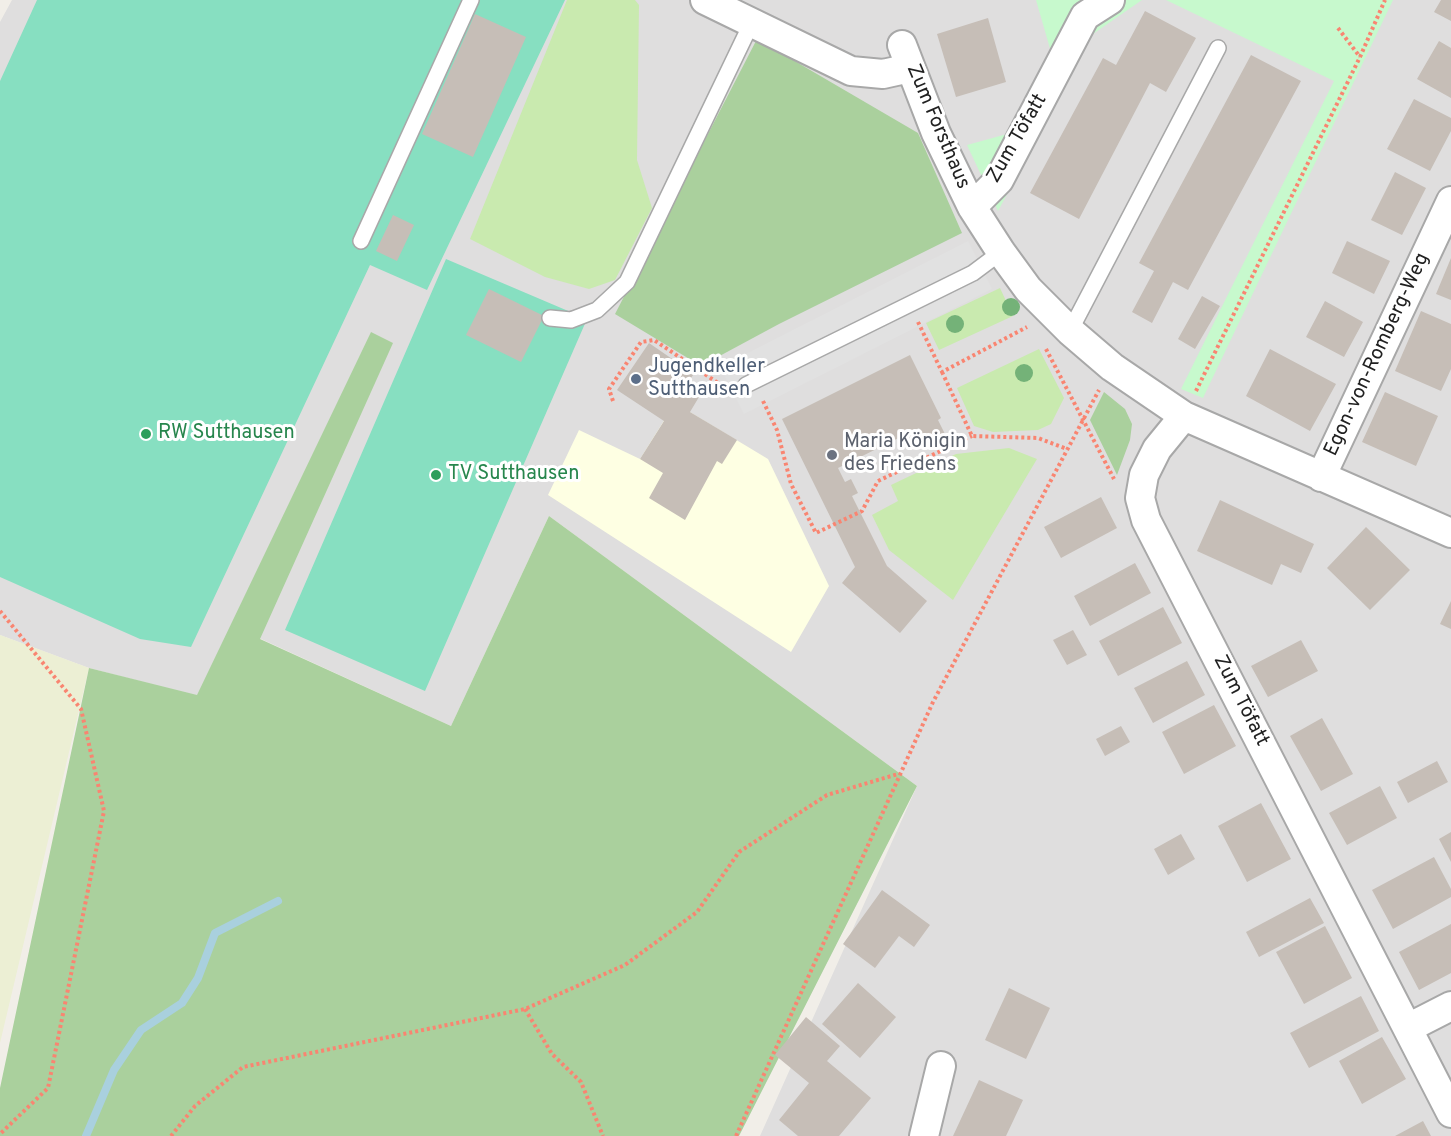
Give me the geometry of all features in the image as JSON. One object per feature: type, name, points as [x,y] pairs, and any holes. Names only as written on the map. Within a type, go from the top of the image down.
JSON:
[{"type":"street","points":[[705,0],[752,24]]},
{"type":"street","name":"Zum Töfatt","points":[[972,207],[999,180],[1086,16],[1110,0]]},
{"type":"street","name":"Zum Forsthaus","points":[[752,24],[851,71],[883,74],[906,56],[936,133],[972,207]]},
{"type":"street","name":"Egon-von-Romberg-Weg","points":[[1321,477],[1451,201]]},
{"type":"street","points":[[972,207],[1028,289],[1070,332],[1112,367],[1184,416]]},
{"type":"street","name":"Zum Töfatt","points":[[1184,416],[1156,449],[1144,475],[1140,498],[1146,520],[1451,1113]]},
{"type":"street","name":"Egon-von-Romberg-Weg","points":[[1184,416],[1451,533]]},
{"type":"street","points":[[1408,1028],[1451,1006]]},
{"type":"street","points":[[924,1136],[941,1066]]},
{"type":"lane","points":[[361,241],[471,0]]},
{"type":"lane","points":[[550,318],[572,320],[597,310],[627,282],[752,24]]},
{"type":"lane","points":[[1070,332],[1218,48]]},
{"type":"lane","points":[[746,385],[973,273],[1001,252]]},
{"type":"path","points":[[1184,416],[1385,0]]},
{"type":"path","points":[[1338,28],[1359,57]]},
{"type":"path","points":[[909,304],[972,436]]},
{"type":"path","points":[[942,372],[1033,323]]},
{"type":"path","points":[[613,401],[609,389],[641,342],[654,339],[720,385],[746,385]]},
{"type":"path","points":[[1043,342],[1114,481]]},
{"type":"path","points":[[736,1136],[933,702],[1112,367]]},
{"type":"path","points":[[766,408],[777,430],[791,483],[816,533],[862,511],[878,481],[972,436],[1038,438],[1067,449]]},
{"type":"path","points":[[0,611],[81,710],[104,811],[48,1088],[0,1134]]},
{"type":"path","points":[[171,1136],[195,1106],[243,1066],[525,1010],[625,965],[697,912],[739,852],[827,795],[899,774]]},
{"type":"path","points":[[525,1010],[552,1054],[581,1082],[603,1136]]},
{"type":"shaded area","points":[[12,0],[1451,0],[1451,1136],[760,1136],[917,786],[549,516],[451,726],[259,638],[392,343],[371,333],[197,696],[89,668],[0,635],[0,22]]},
{"type":"shaded area","points":[[968,241],[992,289],[744,414],[720,367]]},
{"type":"shaded area","points":[[675,403],[768,459],[829,586],[791,652],[548,495],[579,430],[640,459]]},
{"type":"shaded area","points":[[0,635],[89,668],[0,1043]]},
{"type":"green space","name":"RW Sutthausen","points":[[37,0],[565,0],[427,290],[370,265],[191,647],[140,639],[0,577],[0,81]]},
{"type":"green space","points":[[567,0],[635,0],[639,5],[637,160],[652,208],[615,280],[589,289],[545,277],[470,239]]},
{"type":"green space","points":[[1036,0],[1142,0],[1093,34],[998,211],[967,145],[1007,134],[1051,52]]},
{"type":"green space","points":[[1166,0],[1393,0],[1203,398],[1181,389],[1334,81]]},
{"type":"green space","points":[[757,39],[918,133],[962,233],[779,324],[701,366],[615,314]]},
{"type":"green space","name":"TV Sutthausen","points":[[446,259],[587,319],[425,691],[285,630]]},
{"type":"green space","points":[[1000,288],[1013,316],[939,350],[926,323]]},
{"type":"green space","points":[[371,332],[393,343],[260,639],[451,726],[549,516],[917,786],[739,1136],[0,1136],[0,1088],[89,668],[197,695]]},
{"type":"green space","points":[[1039,349],[1064,398],[1051,424],[1038,430],[993,432],[974,426],[957,388]]},
{"type":"green space","points":[[1104,392],[1125,409],[1132,424],[1130,440],[1117,475],[1090,420]]},
{"type":"green space","points":[[1009,448],[1037,459],[953,600],[889,550],[872,515],[898,501],[891,485],[956,454]]},
{"type":"building","points":[[1441,0],[1451,0],[1451,21],[1434,12]]},
{"type":"building","points":[[1145,11],[1196,38],[1166,92],[1150,83],[1079,219],[1030,193],[1103,58],[1116,65]]},
{"type":"building","points":[[475,14],[526,37],[473,157],[422,134]]},
{"type":"building","points":[[988,18],[1006,82],[956,97],[937,34]]},
{"type":"building","points":[[1439,41],[1451,48],[1451,98],[1417,79]]},
{"type":"building","points":[[1251,55],[1301,81],[1188,290],[1173,282],[1152,323],[1132,312],[1154,271],[1139,263]]},
{"type":"building","points":[[1414,99],[1451,118],[1451,131],[1430,171],[1387,149]]},
{"type":"building","points":[[1395,172],[1426,188],[1402,235],[1371,220]]},
{"type":"building","points":[[393,215],[414,225],[397,261],[376,251]]},
{"type":"building","points":[[1347,241],[1390,261],[1374,294],[1332,273]]},
{"type":"building","points":[[1451,258],[1451,300],[1436,294]]},
{"type":"building","points":[[489,289],[544,316],[521,362],[466,335]]},
{"type":"building","points":[[1202,296],[1220,306],[1195,349],[1178,339]]},
{"type":"building","points":[[1325,301],[1363,322],[1344,357],[1306,337]]},
{"type":"building","points":[[1421,311],[1451,324],[1451,369],[1441,391],[1395,371]]},
{"type":"building","points":[[649,343],[694,374],[690,379],[697,384],[699,397],[690,412],[737,440],[722,464],[717,461],[685,520],[649,498],[663,473],[640,459],[664,421],[617,390]]},
{"type":"building","points":[[1270,349],[1336,384],[1310,431],[1246,396]]},
{"type":"building","name":"Maria Königin des Friedens","points":[[910,355],[941,418],[938,420],[945,434],[927,443],[919,428],[838,468],[845,482],[851,479],[858,493],[852,496],[887,566],[927,601],[900,633],[842,583],[855,567],[782,419]]},
{"type":"building","points":[[1385,392],[1438,416],[1416,466],[1362,442]]},
{"type":"building","points":[[1101,497],[1117,528],[1061,558],[1044,527]]},
{"type":"building","points":[[1220,500],[1314,544],[1301,573],[1281,564],[1272,585],[1197,551]]},
{"type":"building","points":[[1366,527],[1410,570],[1370,610],[1327,568]]},
{"type":"building","points":[[1135,563],[1151,593],[1090,626],[1074,596]]},
{"type":"building","points":[[1451,601],[1451,629],[1440,624]]},
{"type":"building","points":[[1163,607],[1182,643],[1118,676],[1099,641]]},
{"type":"building","points":[[1073,630],[1087,655],[1067,665],[1053,640]]},
{"type":"building","points":[[1301,640],[1318,671],[1268,697],[1251,666]]},
{"type":"building","points":[[1187,661],[1205,695],[1153,723],[1134,688]]},
{"type":"building","points":[[1214,705],[1236,746],[1184,774],[1162,732]]},
{"type":"building","points":[[1322,718],[1353,774],[1321,791],[1290,736]]},
{"type":"building","points":[[1121,726],[1130,742],[1105,756],[1096,739]]},
{"type":"building","points":[[1437,761],[1448,782],[1408,803],[1397,782]]},
{"type":"building","points":[[1380,786],[1397,818],[1347,845],[1329,813]]},
{"type":"building","points":[[1261,803],[1291,859],[1247,882],[1218,826]]},
{"type":"building","points":[[1451,832],[1451,862],[1439,839]]},
{"type":"building","points":[[1181,834],[1195,859],[1168,875],[1154,849]]},
{"type":"building","points":[[1434,857],[1451,889],[1451,897],[1393,929],[1372,890]]},
{"type":"building","points":[[882,890],[930,925],[914,947],[899,936],[875,968],[843,944]]},
{"type":"building","points":[[1310,898],[1324,923],[1259,957],[1246,932]]},
{"type":"building","points":[[1451,924],[1451,973],[1419,990],[1399,952]]},
{"type":"building","points":[[1325,926],[1352,978],[1304,1004],[1276,952]]},
{"type":"building","points":[[858,983],[896,1017],[860,1058],[822,1024]]},
{"type":"building","points":[[1009,988],[1050,1008],[1026,1059],[985,1040]]},
{"type":"building","points":[[1361,996],[1379,1031],[1309,1068],[1290,1033]]},
{"type":"building","points":[[806,1017],[840,1046],[827,1061],[871,1098],[839,1136],[798,1136],[779,1120],[809,1083],[775,1055]]},
{"type":"building","points":[[1382,1037],[1406,1079],[1362,1104],[1339,1061]]},
{"type":"building","points":[[979,1080],[1023,1100],[1006,1136],[953,1136]]},
{"type":"building","points":[[1423,1121],[1431,1136],[1395,1136]]},
{"type":"waterway","points":[[86,1136],[114,1070],[141,1030],[182,1003],[198,978],[215,933],[278,901]]},
{"type":"place","name":"Jugendkeller Sutthausen","points":[[636,379]]},
{"type":"place","name":"RW Sutthausen","points":[[146,434]]},
{"type":"place","name":"Maria Königin des Friedens","points":[[832,455]]},
{"type":"place","name":"TV Sutthausen","points":[[436,475]]}]
